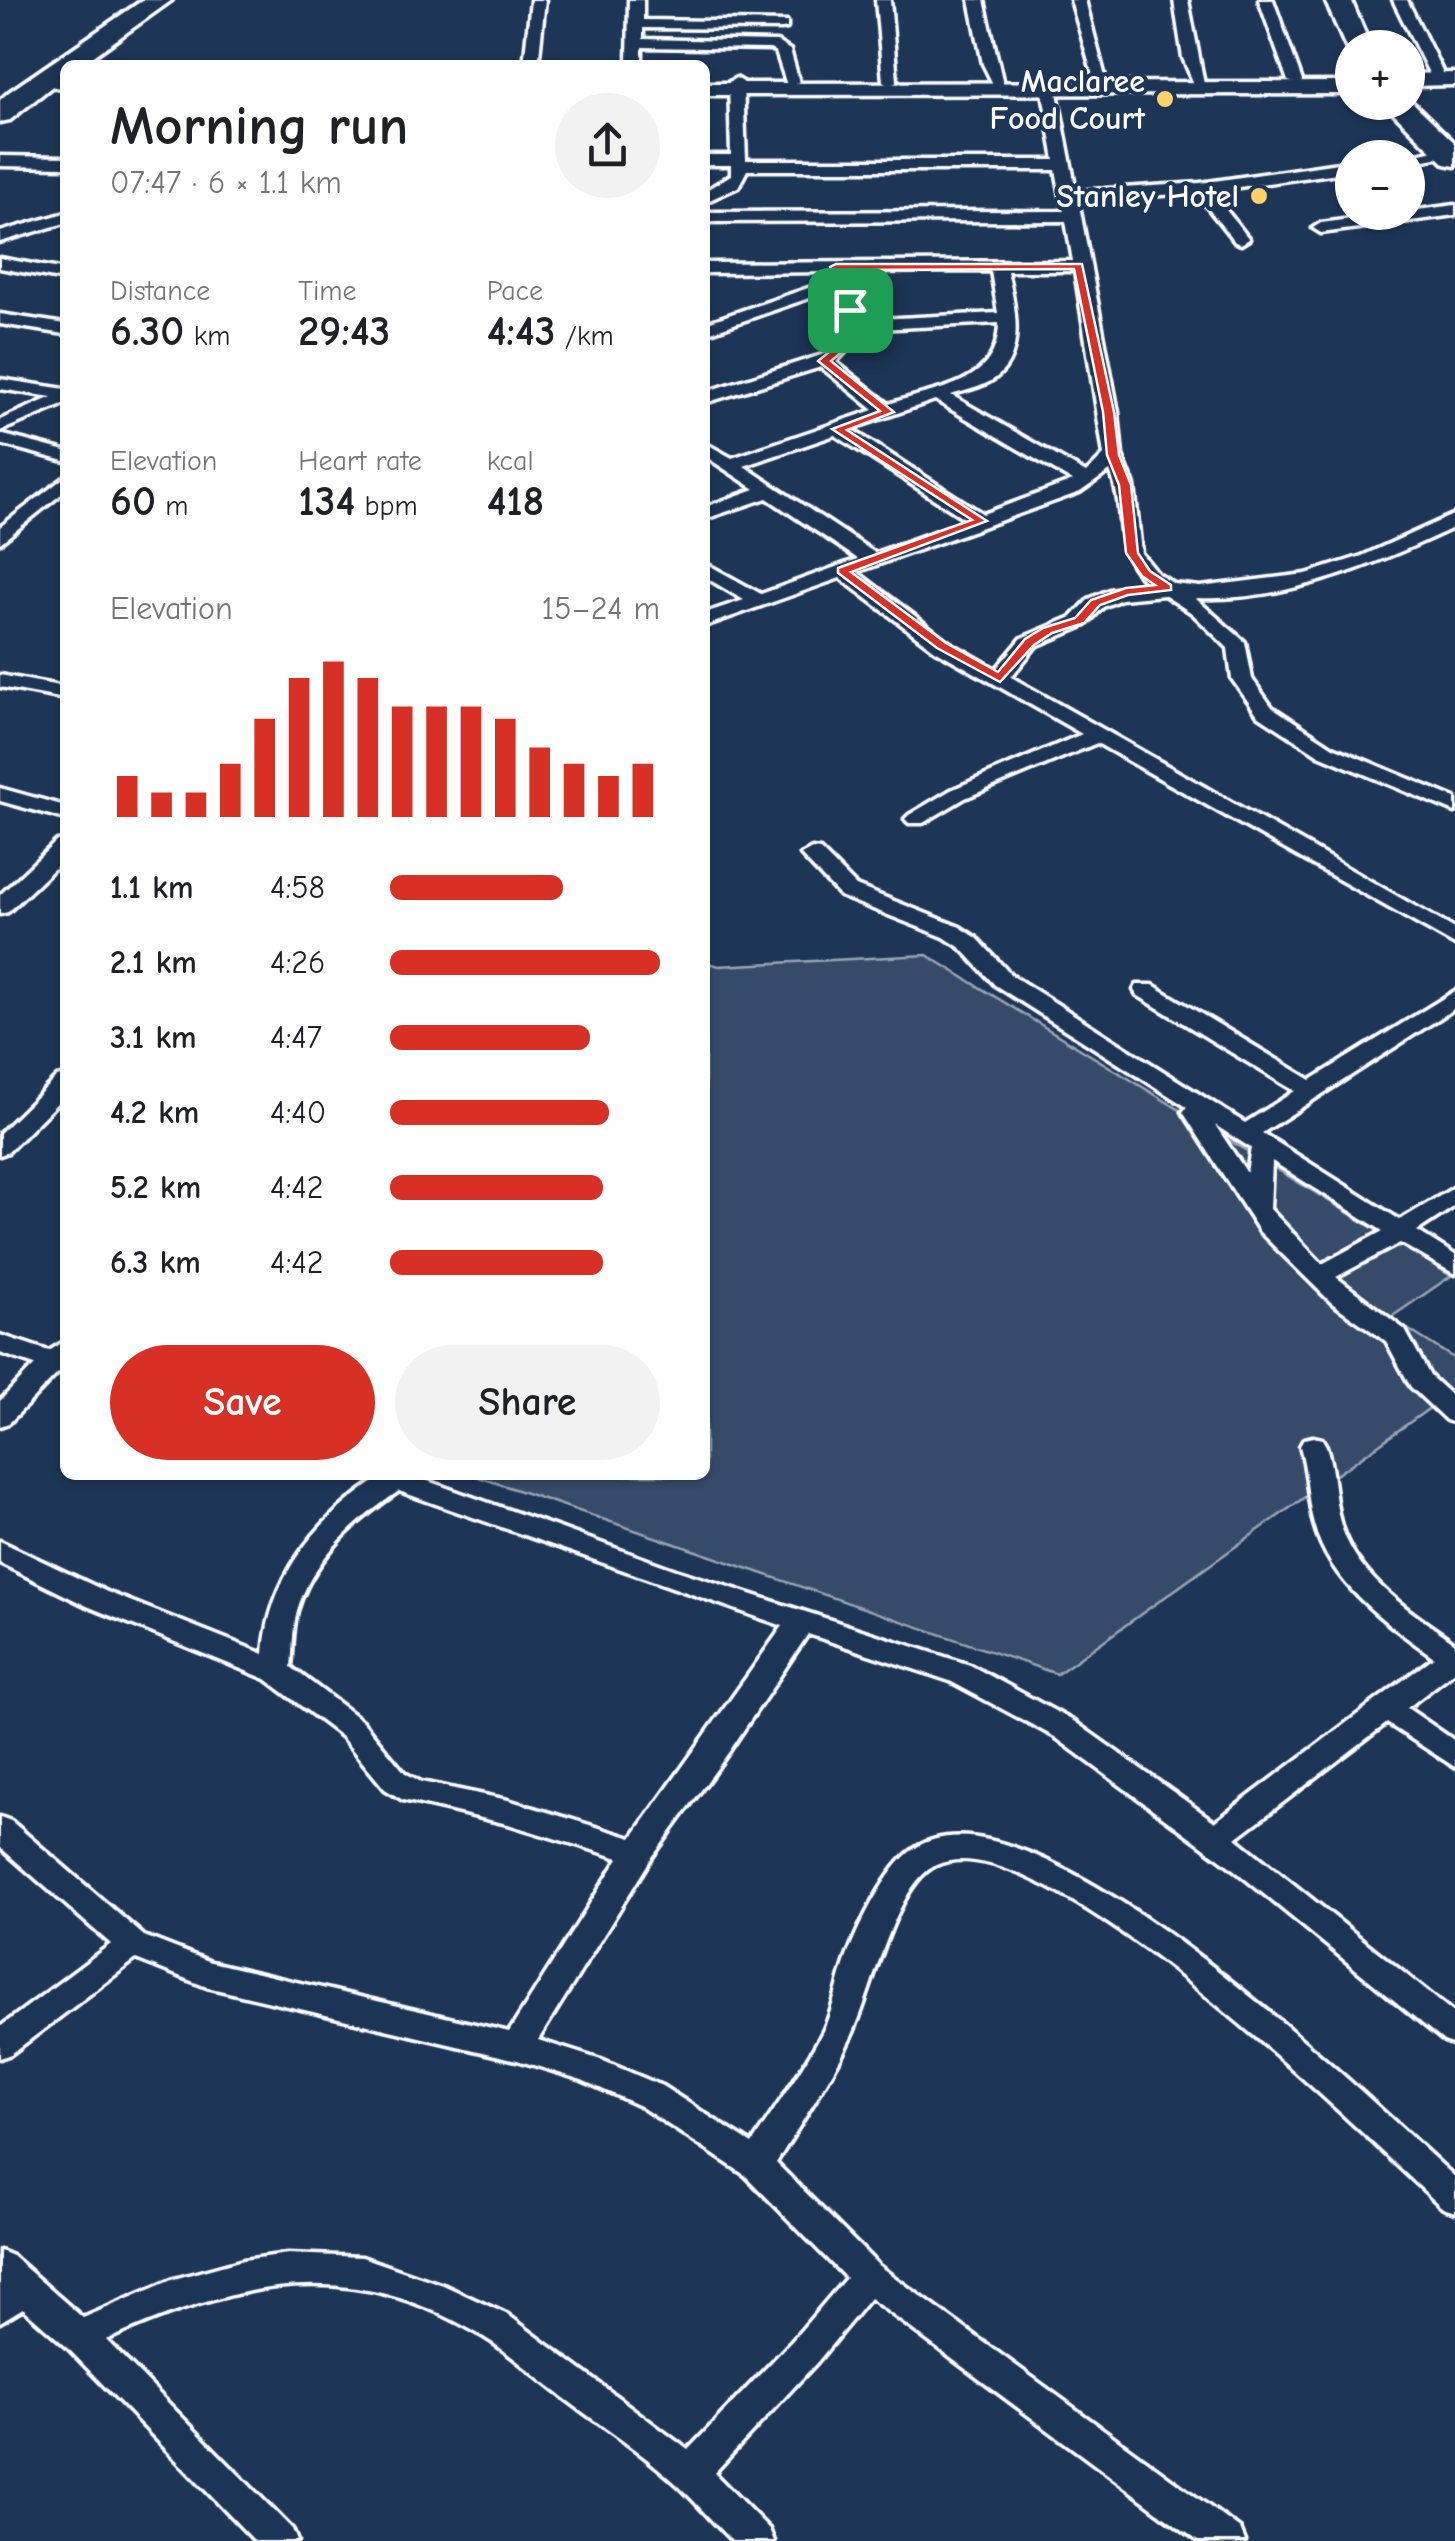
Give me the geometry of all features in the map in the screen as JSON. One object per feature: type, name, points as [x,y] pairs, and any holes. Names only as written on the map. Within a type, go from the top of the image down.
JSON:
[{"type":"highway","points":[[86,60],[159,0]]},
{"type":"highway","points":[[1338,0],[1350,30]]},
{"type":"highway","points":[[86,60],[123,28]]},
{"type":"highway","points":[[0,114],[60,82]]},
{"type":"highway","points":[[0,126],[60,82]]},
{"type":"highway","points":[[1415,120],[1451,155]]},
{"type":"main road","points":[[736,86],[890,81],[1048,85],[1199,81],[1335,83]]},
{"type":"main road","points":[[710,86],[1335,84]]},
{"type":"street","points":[[532,60],[538,0]]},
{"type":"street","points":[[635,60],[636,0]]},
{"type":"street","points":[[883,0],[890,81]]},
{"type":"street","points":[[976,0],[990,64],[998,82]]},
{"type":"street","points":[[1078,0],[1102,82]]},
{"type":"street","points":[[1180,0],[1190,58],[1199,81]]},
{"type":"street","points":[[1266,0],[1295,81]]},
{"type":"street","points":[[1400,0],[1447,79]]},
{"type":"street","points":[[634,24],[782,24]]},
{"type":"street","points":[[634,43],[772,45],[784,53],[792,82]]},
{"type":"street","points":[[1048,85],[1109,412],[1113,455],[1125,485],[1132,553],[1146,574],[1199,610],[1238,646],[1242,679],[1256,700],[1281,724],[1326,750],[1455,806]]},
{"type":"street","points":[[710,194],[732,184],[739,174],[736,86]]},
{"type":"street","points":[[1425,157],[1451,155]]},
{"type":"street","points":[[710,160],[1062,165]]},
{"type":"street","points":[[0,161],[60,162]]},
{"type":"street","points":[[1067,196],[1200,188],[1335,168]]},
{"type":"street","points":[[1200,188],[1242,239]]},
{"type":"street","points":[[1321,228],[1455,210]]},
{"type":"street","points":[[710,217],[1070,216]]},
{"type":"street","points":[[0,237],[60,219]]},
{"type":"street","points":[[0,263],[60,274]]},
{"type":"street","points":[[730,465],[888,412],[998,369],[1006,354],[998,266]]},
{"type":"street","points":[[710,268],[838,274],[1079,266]]},
{"type":"street","points":[[710,396],[824,361],[844,346],[852,325],[838,274]]},
{"type":"street","points":[[710,327],[838,274]]},
{"type":"street","points":[[852,325],[1004,318]]},
{"type":"street","points":[[0,319],[60,328]]},
{"type":"street","points":[[824,361],[888,412]]},
{"type":"street","points":[[0,384],[60,395]]},
{"type":"street","points":[[937,394],[1087,481]]},
{"type":"street","points":[[0,426],[60,398]]},
{"type":"street","points":[[838,429],[981,521]]},
{"type":"street","points":[[0,438],[60,455]]},
{"type":"street","points":[[710,451],[871,559]]},
{"type":"street","points":[[710,618],[1087,481],[1113,455]]},
{"type":"street","points":[[0,537],[60,486]]},
{"type":"street","points":[[710,511],[768,491]]},
{"type":"street","points":[[1000,678],[1029,642],[1079,620],[1096,603],[1126,592],[1166,588],[1222,592],[1309,579],[1369,560],[1455,520]]},
{"type":"street","points":[[842,570],[892,612],[1000,678],[1455,938]]},
{"type":"street","points":[[710,572],[758,600]]},
{"type":"street","points":[[3,686],[60,692]]},
{"type":"street","points":[[916,819],[958,794],[1098,735]]},
{"type":"street","points":[[0,794],[60,812]]},
{"type":"street","points":[[0,907],[60,851]]},
{"type":"street","points":[[812,855],[848,892],[952,932],[1003,980],[1455,1266]]},
{"type":"street","points":[[1145,990],[1310,1090]]},
{"type":"street","points":[[1255,1138],[1310,1090],[1455,998]]},
{"type":"street","points":[[0,1146],[60,1087]]},
{"type":"street","points":[[1195,1112],[1285,1245],[1321,1274],[1341,1297],[1396,1336],[1420,1381],[1455,1414]]},
{"type":"street","points":[[1255,1138],[1259,1208]]},
{"type":"street","points":[[1321,1274],[1399,1233],[1455,1196]]},
{"type":"street","points":[[0,1344],[60,1359]]},
{"type":"street","points":[[0,1417],[60,1360]]},
{"type":"street","points":[[1216,1838],[1455,1657],[1395,1611],[1346,1563],[1328,1529],[1324,1479],[1313,1446]]},
{"type":"street","points":[[276,1671],[284,1607],[316,1548],[341,1519],[386,1480]]},
{"type":"street","points":[[397,1480],[800,1623],[960,1673],[1006,1693],[1084,1740],[1216,1838],[1455,2032]]},
{"type":"street","points":[[0,1551],[97,1599],[276,1671],[352,1728],[395,1781],[412,1792],[508,1812],[639,1852]]},
{"type":"street","points":[[517,2047],[639,1852],[718,1745],[800,1623]]},
{"type":"street","points":[[1389,1710],[1455,1756]]},
{"type":"street","points":[[1,1832],[133,1945],[207,1974],[517,2047],[590,2069],[651,2096],[757,2165],[867,2277],[1226,2541]]},
{"type":"street","points":[[757,2165],[849,2008],[865,1950],[891,1903],[914,1867],[928,1854],[949,1846],[998,1851],[1052,1872],[1146,1931],[1353,2103],[1455,2198]]},
{"type":"street","points":[[0,2044],[133,1945]]},
{"type":"street","points":[[79,2336],[174,2294],[243,2275],[288,2269],[362,2272],[431,2296],[496,2326],[690,2473],[756,2541]]},
{"type":"street","points":[[690,2473],[805,2351],[867,2277]]},
{"type":"street","points":[[8,2286],[79,2336],[279,2541]]},
{"type":"shaded area","points":[[927,955],[1451,1276],[1390,1318],[1455,1359],[1455,1390],[1057,1674],[488,1480],[710,1480],[710,963]]},
{"type":"place","name":"Maclaree Food Court","points":[[1165,99]]},
{"type":"place","name":"Stanley Hotel","points":[[1259,196]]},
{"type":"route","points":[[1079,266],[1109,412],[1113,455],[1122,473],[1130,512],[1132,553],[1146,574],[1166,588],[1146,588],[1105,598],[1082,619],[1029,642],[1000,678],[942,646],[862,588],[842,570],[981,521],[838,429],[888,412],[824,361],[844,346],[852,325],[850,310],[836,267],[1079,266]]}]
